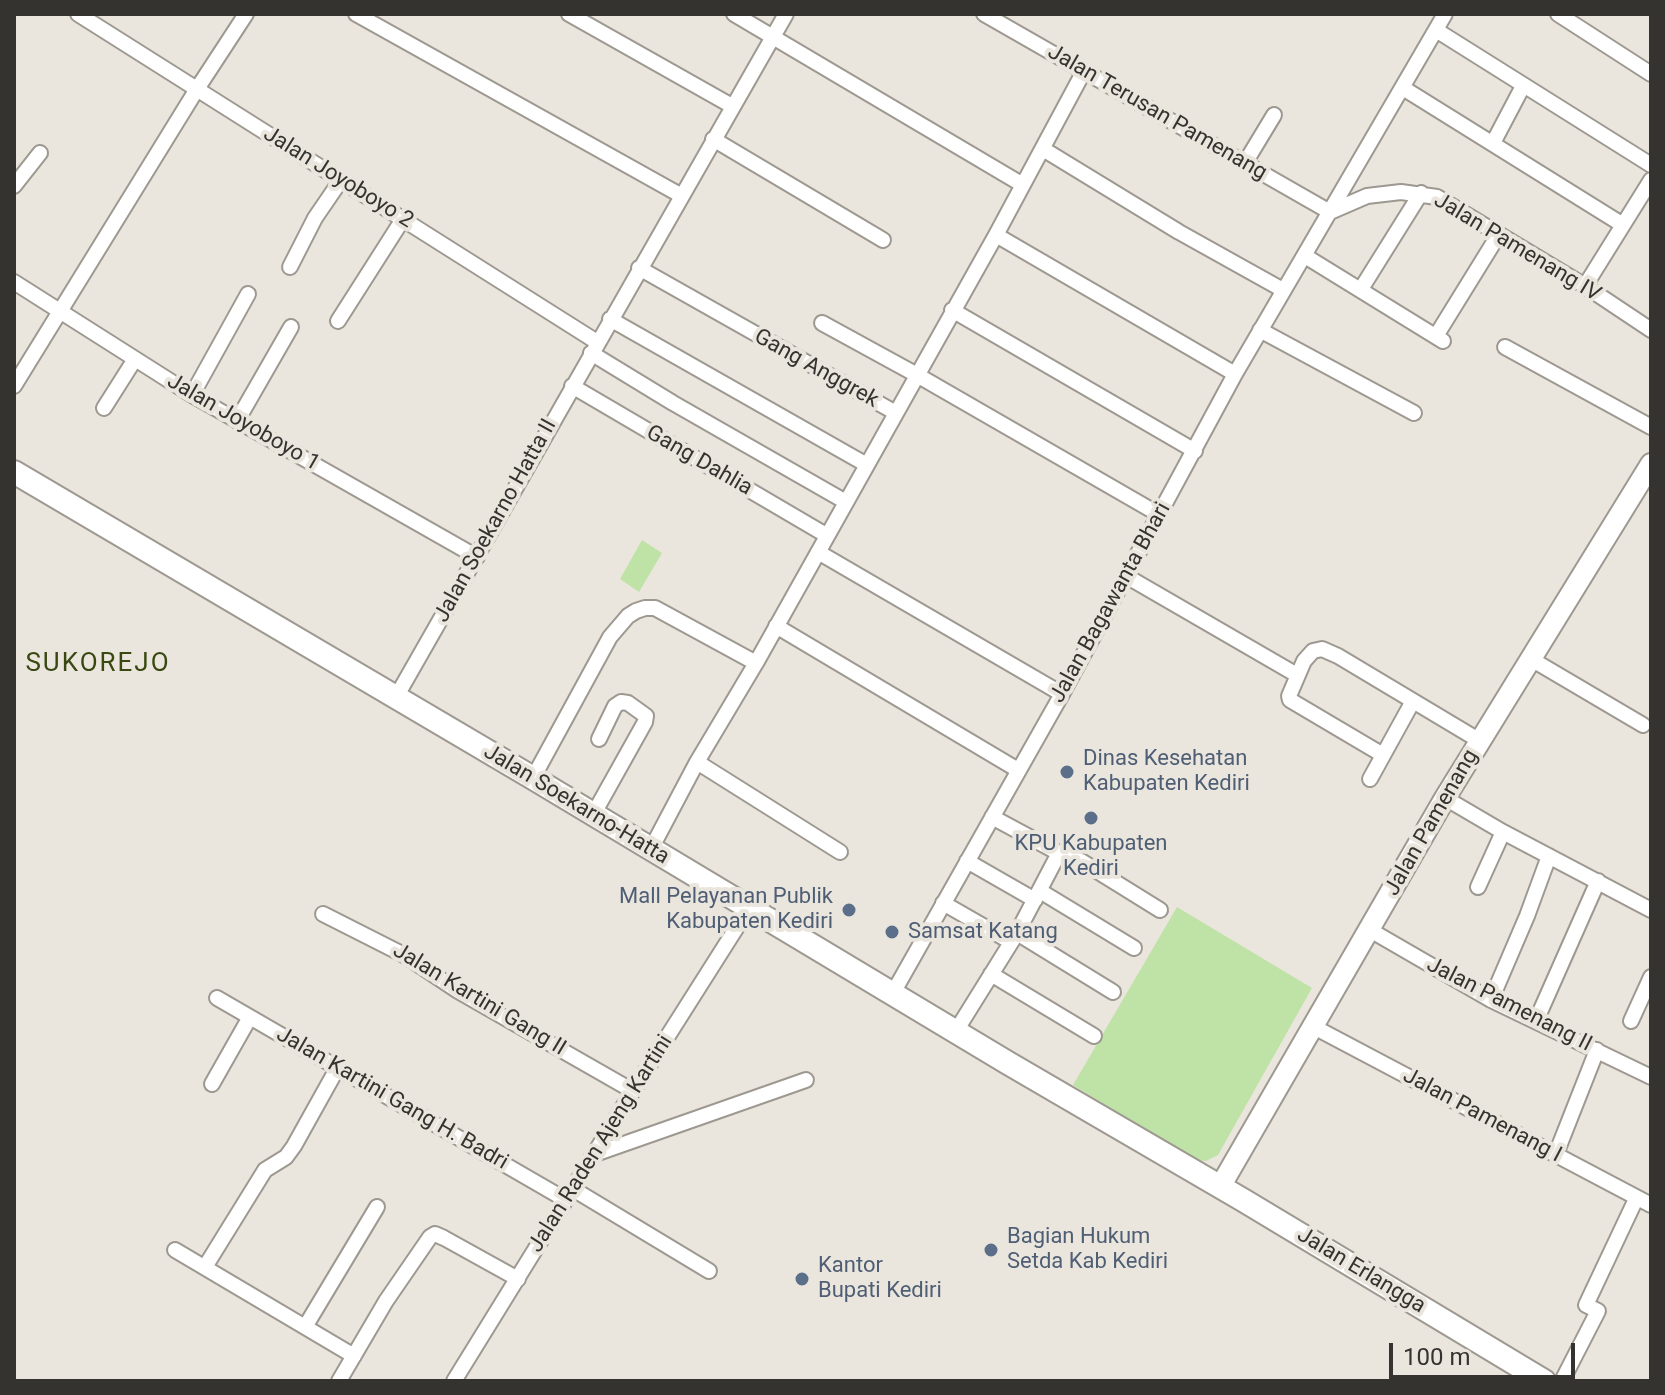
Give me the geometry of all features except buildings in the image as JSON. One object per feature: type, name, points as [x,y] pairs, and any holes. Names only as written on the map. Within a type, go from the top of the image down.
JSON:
[{"type":"main road","name":"Jalan Pamenang","points":[[1220,1187],[1445,798],[1651,464]]},
{"type":"main road","name":"Jalan Soekarno-Hatta","points":[[14,472],[1220,1187]]},
{"type":"main road","name":"Jalan Erlangga","points":[[1220,1187],[1544,1381]]},
{"type":"street","name":"Jalan Joyoboyo 2","points":[[78,14],[403,219],[673,403],[846,502]]},
{"type":"street","points":[[14,386],[246,14]]},
{"type":"street","points":[[356,14],[682,196]]},
{"type":"street","points":[[569,14],[732,106]]},
{"type":"street","points":[[734,14],[1023,185]]},
{"type":"street","name":"Jalan Soekarno Hatta II","points":[[395,699],[786,14]]},
{"type":"street","name":"Jalan Terusan Pamenang","points":[[984,14],[1330,212]]},
{"type":"street","name":"Jalan Bagawanta Bhari","points":[[893,993],[1062,694],[1235,374],[1445,14]]},
{"type":"street","points":[[1558,14],[1651,74]]},
{"type":"street","points":[[1436,30],[1651,165]]},
{"type":"street","points":[[651,849],[697,762],[756,663],[996,235],[1084,71]]},
{"type":"street","points":[[1493,143],[1523,86]]},
{"type":"street","points":[[1403,88],[1623,225]]},
{"type":"street","points":[[1245,163],[1274,115]]},
{"type":"street","points":[[713,139],[883,240]]},
{"type":"street","points":[[1043,149],[1179,232],[1283,290]]},
{"type":"street","points":[[14,186],[40,153]]},
{"type":"street","points":[[290,267],[315,218],[341,180]]},
{"type":"street","points":[[1585,286],[1651,180]]},
{"type":"street","name":"Jalan Pamenang IV","points":[[1330,212],[1367,196],[1401,192],[1437,197],[1649,323]]},
{"type":"street","points":[[1361,289],[1421,193]]},
{"type":"street","points":[[338,321],[403,219]]},
{"type":"street","points":[[1305,256],[1439,339],[1499,234]]},
{"type":"street","points":[[996,235],[1235,374]]},
{"type":"street","name":"Gang Anggrek","points":[[639,268],[896,413]]},
{"type":"street","name":"Jalan Joyoboyo 1","points":[[14,282],[192,395],[477,557]]},
{"type":"street","points":[[192,395],[248,294]]},
{"type":"street","points":[[952,310],[1195,451]]},
{"type":"street","points":[[610,319],[867,465]]},
{"type":"street","points":[[822,323],[1160,515]]},
{"type":"street","points":[[237,421],[291,327]]},
{"type":"street","points":[[1260,330],[1414,413]]},
{"type":"street","points":[[1505,347],[1651,427]]},
{"type":"street","points":[[104,408],[135,359]]},
{"type":"street","name":"Gang Dahlia","points":[[572,386],[826,535]]},
{"type":"street","points":[[818,552],[1062,694]]},
{"type":"street","points":[[1126,576],[1297,675]]},
{"type":"street","points":[[533,778],[610,637],[636,611],[655,608],[756,663]]},
{"type":"street","points":[[776,626],[1018,770]]},
{"type":"street","points":[[1383,755],[1294,705],[1289,696],[1304,661],[1313,651],[1322,649],[1338,656],[1480,741]]},
{"type":"street","points":[[1531,659],[1643,725]]},
{"type":"street","points":[[1370,779],[1413,701]]},
{"type":"street","points":[[593,815],[646,716],[628,703],[621,702],[615,706],[599,739]]},
{"type":"street","points":[[697,762],[840,852]]},
{"type":"street","points":[[1445,798],[1651,910]]},
{"type":"street","points":[[992,817],[1059,853],[1081,861],[1160,910]]},
{"type":"street","points":[[1478,887],[1503,832]]},
{"type":"street","points":[[956,1031],[1014,938],[1059,853]]},
{"type":"street","points":[[1491,1000],[1549,856]]},
{"type":"street","points":[[967,861],[1134,948]]},
{"type":"street","points":[[1536,1021],[1598,881]]},
{"type":"street","points":[[943,903],[1113,992]]},
{"type":"street","name":"Jalan Raden Ajeng Kartini","points":[[454,1381],[749,908]]},
{"type":"street","name":"Jalan Kartini Gang II","points":[[323,914],[404,955],[458,991],[633,1091]]},
{"type":"street","name":"Jalan Pamenang II","points":[[1370,930],[1491,1000],[1651,1077]]},
{"type":"street","points":[[991,974],[1094,1036]]},
{"type":"street","points":[[1631,1021],[1651,977]]},
{"type":"street","name":"Jalan Kartini Gang H. Badri","points":[[217,998],[709,1271]]},
{"type":"street","points":[[212,1084],[250,1017]]},
{"type":"street","name":"Jalan Pamenang I","points":[[1314,1027],[1651,1205]]},
{"type":"street","points":[[1556,1154],[1597,1050]]},
{"type":"street","points":[[205,1267],[265,1170],[286,1157],[294,1146],[338,1067]]},
{"type":"street","points":[[595,1154],[806,1080]]},
{"type":"street","points":[[1562,1381],[1598,1311],[1586,1305],[1636,1199]]},
{"type":"street","points":[[305,1327],[377,1207]]},
{"type":"street","points":[[339,1381],[386,1301],[435,1234],[518,1279]]},
{"type":"street","points":[[175,1250],[354,1356]]},
{"type":"green space","points":[[642,540],[662,553],[639,592],[620,579]]},
{"type":"green space","points":[[1177,907],[1312,988],[1218,1155],[1206,1161],[1194,1160],[1073,1085]]},
{"type":"place","name":"Dinas Kesehatan Kabupaten Kediri","points":[[1067,772]]},
{"type":"place","name":"KPU Kabupaten Kediri","points":[[1091,818]]},
{"type":"place","name":"Mall Pelayanan Publik Kabupaten Kediri","points":[[849,910]]},
{"type":"place","name":"Samsat Katang","points":[[892,932]]},
{"type":"place","name":"Bagian Hukum Setda Kab Kediri","points":[[991,1250]]},
{"type":"place","name":"Kantor Bupati Kediri","points":[[802,1279]]},
{"type":"district","name":"SUKOREJO","points":[[98,664]]}]
